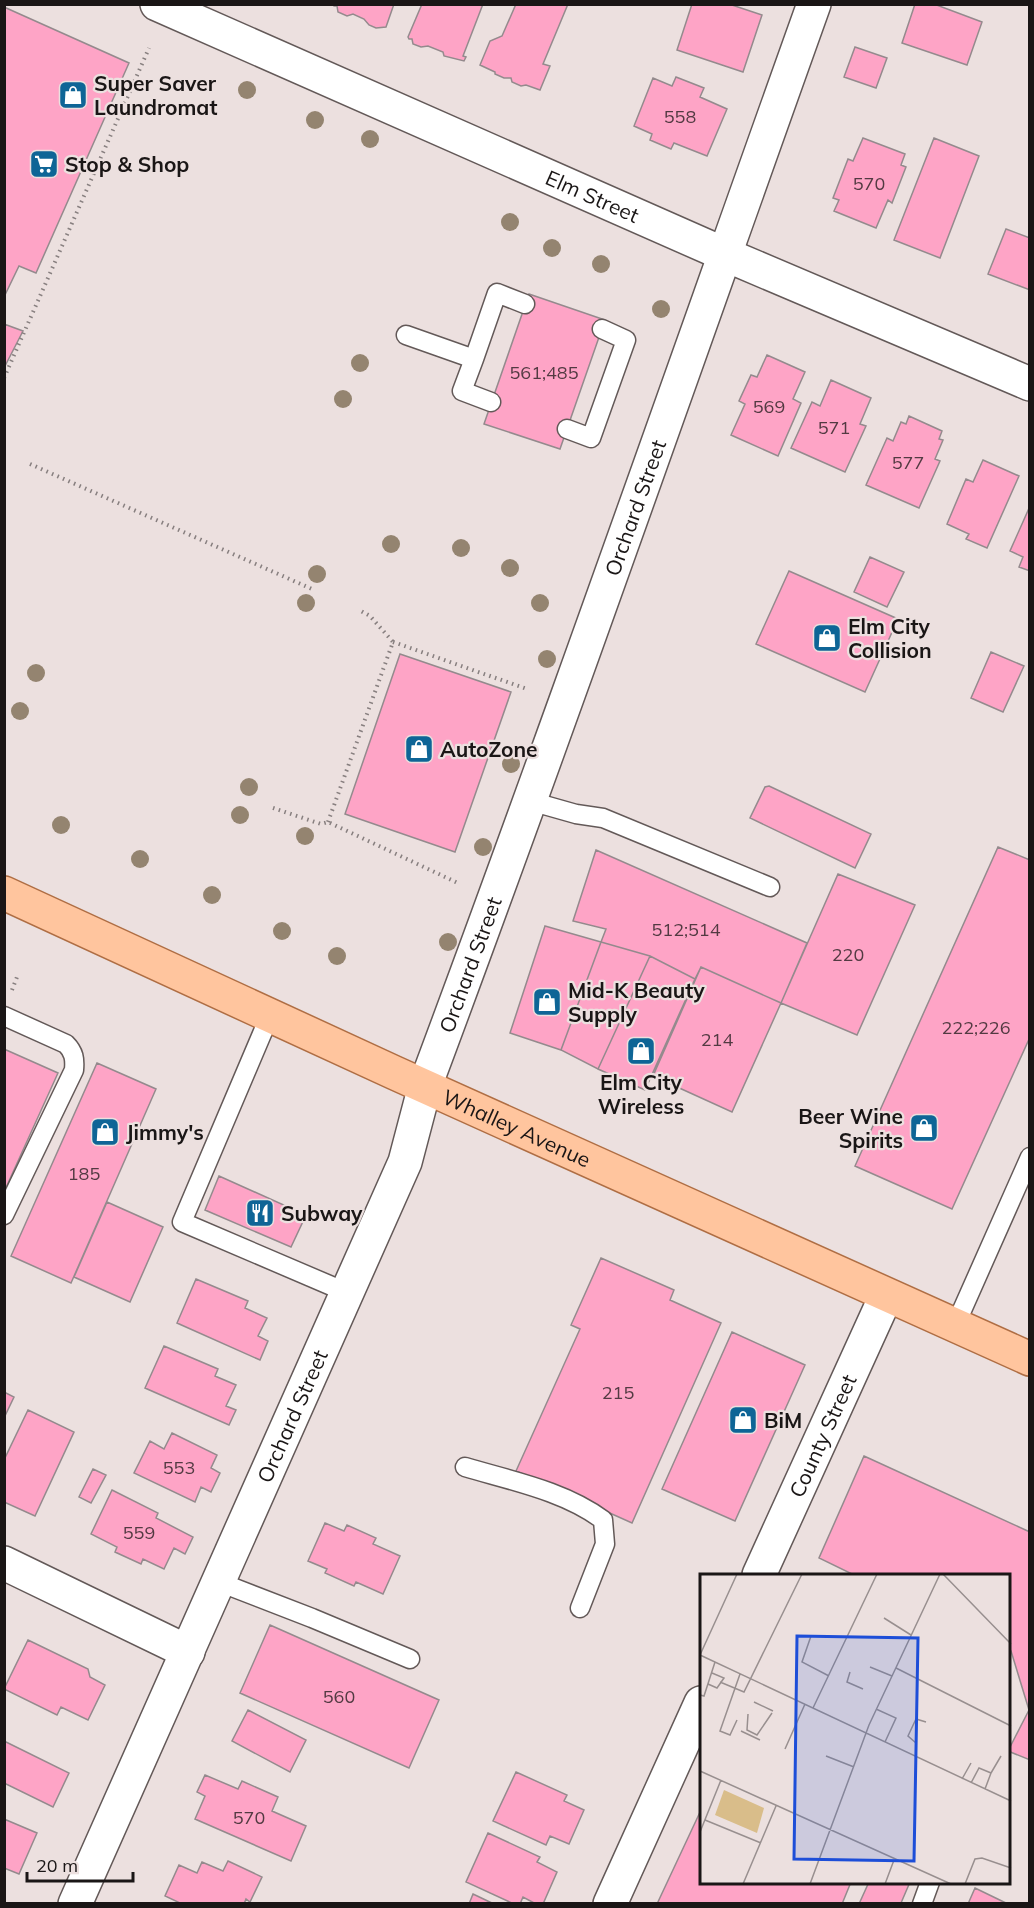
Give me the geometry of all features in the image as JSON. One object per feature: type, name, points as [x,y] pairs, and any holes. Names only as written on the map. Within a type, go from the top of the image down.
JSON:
[{"type":"main road","name":"Orchard Street","points":[[75,1904],[405,1162],[425,1086],[610,580],[814,4]]},
{"type":"main road","name":"Elm Street","points":[[169,7],[724,254],[1029,384]]},
{"type":"main road","name":"Whalley Avenue","points":[[4,892],[425,1086],[1029,1359]]},
{"type":"main road","name":"County Street","points":[[762,1574],[886,1296]]},
{"type":"main road","points":[[4,1563],[188,1653]]},
{"type":"main road","points":[[610,1904],[700,1704]]},
{"type":"lane","points":[[491,402],[462,391],[497,293],[525,304]]},
{"type":"lane","points":[[567,429],[591,438],[626,340],[602,329]]},
{"type":"lane","points":[[406,335],[474,359]]},
{"type":"lane","points":[[530,801],[576,814],[603,818],[770,887]]},
{"type":"lane","points":[[270,1015],[182,1222],[348,1293]]},
{"type":"lane","points":[[4,1016],[66,1044],[72,1049],[75,1060],[74,1070],[4,1215]]},
{"type":"lane","points":[[955,1326],[1029,1157]]},
{"type":"lane","points":[[465,1467],[558,1496],[588,1509],[603,1520],[605,1544],[580,1608]]},
{"type":"lane","points":[[219,1582],[410,1659]]},
{"type":"lane","points":[[922,1904],[929,1884]]},
{"type":"path","points":[[4,378],[149,48]]},
{"type":"path","points":[[30,464],[312,590]]},
{"type":"path","points":[[362,611],[370,616],[393,642],[527,689]]},
{"type":"path","points":[[328,822],[393,642]]},
{"type":"path","points":[[273,808],[321,824],[328,822],[460,884]]},
{"type":"building","points":[[333,4],[394,4],[386,27],[376,28],[353,14],[347,16],[338,12],[337,6]]},
{"type":"building","points":[[422,4],[483,4],[463,56],[466,57],[464,61],[444,56],[443,52],[428,46],[421,47],[413,44],[412,39],[409,39]]},
{"type":"building","points":[[516,4],[568,4],[543,64],[550,66],[540,90],[526,85],[521,86],[512,82],[511,78],[504,78],[480,65],[490,41],[502,36]]},
{"type":"building","points":[[692,4],[729,4],[762,15],[743,72],[677,50]]},
{"type":"building","points":[[915,4],[934,4],[982,22],[967,65],[902,43]]},
{"type":"building","name":"Stop & Shop","points":[[4,7],[129,63],[36,273],[19,266],[4,297]]},
{"type":"building","points":[[855,47],[887,58],[876,88],[844,77]]},
{"type":"building","points":[[676,77],[704,88],[700,97],[727,109],[707,156],[674,143],[671,149],[650,140],[652,134],[634,126],[653,78],[672,86]]},
{"type":"building","points":[[863,138],[905,154],[901,165],[906,167],[892,203],[888,200],[876,228],[834,211],[839,200],[833,198],[848,159],[853,161]]},
{"type":"building","points":[[934,138],[979,156],[940,258],[894,240]]},
{"type":"building","points":[[1006,229],[1030,238],[1030,290],[988,274]]},
{"type":"building","points":[[529,294],[605,320],[560,449],[484,424]]},
{"type":"building","points":[[4,324],[23,331],[4,368]]},
{"type":"building","points":[[767,355],[805,372],[793,399],[801,403],[778,456],[731,435],[745,404],[739,401],[751,375],[757,377]]},
{"type":"building","points":[[831,380],[871,398],[860,424],[866,426],[845,472],[791,448],[812,402],[820,406]]},
{"type":"building","points":[[909,416],[942,431],[939,439],[943,440],[935,459],[940,461],[919,508],[866,485],[887,438],[893,441],[901,422],[906,424]]},
{"type":"building","points":[[983,460],[1019,476],[987,548],[966,539],[969,534],[947,524],[966,479],[973,482]]},
{"type":"building","points":[[1030,506],[1030,571],[1019,567],[1023,557],[1010,551]]},
{"type":"building","points":[[870,557],[904,572],[887,607],[854,592]]},
{"type":"building","points":[[789,571],[898,619],[865,692],[756,644]]},
{"type":"building","points":[[991,652],[1024,666],[1003,712],[971,698]]},
{"type":"building","points":[[400,654],[511,692],[455,852],[345,814]]},
{"type":"building","points":[[769,786],[871,834],[855,868],[750,818],[765,787]]},
{"type":"building","points":[[998,847],[1030,860],[1030,1037],[952,1209],[855,1166]]},
{"type":"building","points":[[596,850],[807,943],[781,1003],[701,967],[695,979],[650,956],[601,942],[606,929],[573,921]]},
{"type":"building","points":[[838,874],[915,905],[857,1035],[781,1003]]},
{"type":"building","points":[[545,926],[601,942],[561,1050],[510,1033]]},
{"type":"building","points":[[601,942],[650,956],[598,1069],[561,1050]]},
{"type":"building","points":[[650,956],[695,979],[645,1090],[598,1069]]},
{"type":"building","points":[[701,967],[781,1003],[732,1112],[653,1076]]},
{"type":"building","points":[[4,1049],[58,1073],[4,1192]]},
{"type":"building","points":[[97,1063],[156,1089],[71,1283],[11,1256]]},
{"type":"building","points":[[219,1176],[306,1215],[291,1247],[205,1210]]},
{"type":"building","points":[[107,1202],[163,1227],[130,1302],[74,1277]]},
{"type":"building","points":[[601,1258],[674,1290],[670,1300],[721,1323],[632,1523],[516,1471],[580,1329],[571,1325]]},
{"type":"building","points":[[196,1279],[248,1301],[245,1308],[267,1318],[258,1336],[268,1341],[260,1360],[177,1323]]},
{"type":"building","points":[[732,1332],[805,1365],[735,1521],[662,1489]]},
{"type":"building","points":[[164,1346],[218,1369],[215,1376],[236,1385],[226,1406],[236,1410],[229,1425],[145,1388]]},
{"type":"building","points":[[4,1392],[14,1397],[4,1418]]},
{"type":"building","points":[[28,1410],[74,1432],[35,1516],[4,1502],[4,1460]]},
{"type":"building","points":[[172,1433],[217,1455],[211,1468],[220,1473],[211,1492],[201,1487],[195,1502],[134,1473],[150,1441],[164,1449]]},
{"type":"building","points":[[864,1456],[1030,1532],[1030,1760],[1010,1752],[1010,1747],[1029,1710],[1010,1650],[1010,1574],[852,1574],[819,1558]]},
{"type":"building","points":[[93,1469],[106,1475],[91,1503],[79,1497]]},
{"type":"building","points":[[112,1490],[158,1513],[156,1518],[193,1537],[185,1554],[174,1548],[164,1569],[143,1559],[141,1564],[115,1552],[117,1547],[91,1534]]},
{"type":"building","points":[[325,1523],[344,1531],[347,1525],[376,1538],[373,1544],[400,1556],[383,1594],[356,1582],[354,1586],[325,1573],[327,1569],[308,1561]]},
{"type":"building","points":[[270,1625],[439,1700],[409,1768],[240,1693]]},
{"type":"building","points":[[28,1640],[88,1669],[90,1677],[105,1685],[88,1720],[61,1707],[57,1715],[4,1689]]},
{"type":"building","points":[[248,1710],[306,1740],[290,1772],[232,1741]]},
{"type":"building","points":[[4,1741],[69,1773],[53,1807],[4,1783]]},
{"type":"building","points":[[516,1772],[567,1795],[564,1801],[584,1810],[569,1844],[550,1836],[546,1845],[493,1821]]},
{"type":"building","points":[[205,1775],[238,1789],[242,1781],[278,1797],[272,1811],[306,1826],[291,1861],[195,1819],[205,1796],[197,1792]]},
{"type":"building","points":[[700,1812],[700,1884],[850,1884],[842,1904],[657,1904]]},
{"type":"building","points":[[4,1819],[37,1833],[19,1874],[4,1868]]},
{"type":"building","points":[[488,1833],[540,1857],[537,1862],[557,1872],[543,1904],[536,1904],[523,1897],[520,1904],[514,1904],[466,1882]]},
{"type":"building","points":[[228,1861],[262,1877],[250,1902],[246,1899],[244,1904],[182,1904],[165,1896],[179,1865],[197,1873],[202,1862],[223,1871]]},
{"type":"building","points":[[868,1884],[909,1884],[902,1904],[859,1904]]},
{"type":"building","points":[[975,1888],[1008,1904],[968,1904]]},
{"type":"building","points":[[473,1894],[494,1904],[469,1904]]},
{"type":"place","name":"Super Saver Laundromat","points":[[73,95]]},
{"type":"place","name":"Stop & Shop","points":[[44,164]]},
{"type":"place","name":"Elm City Collision","points":[[827,638]]},
{"type":"place","name":"AutoZone","points":[[419,749]]},
{"type":"place","name":"Mid-K Beauty Supply","points":[[547,1002]]},
{"type":"place","name":"Elm City Wireless","points":[[641,1051]]},
{"type":"place","name":"Beer Wine Spirits","points":[[924,1128]]},
{"type":"place","name":"Jimmy's","points":[[105,1132]]},
{"type":"place","name":"Subway","points":[[260,1213]]},
{"type":"place","name":"BiM","points":[[743,1420]]}]
